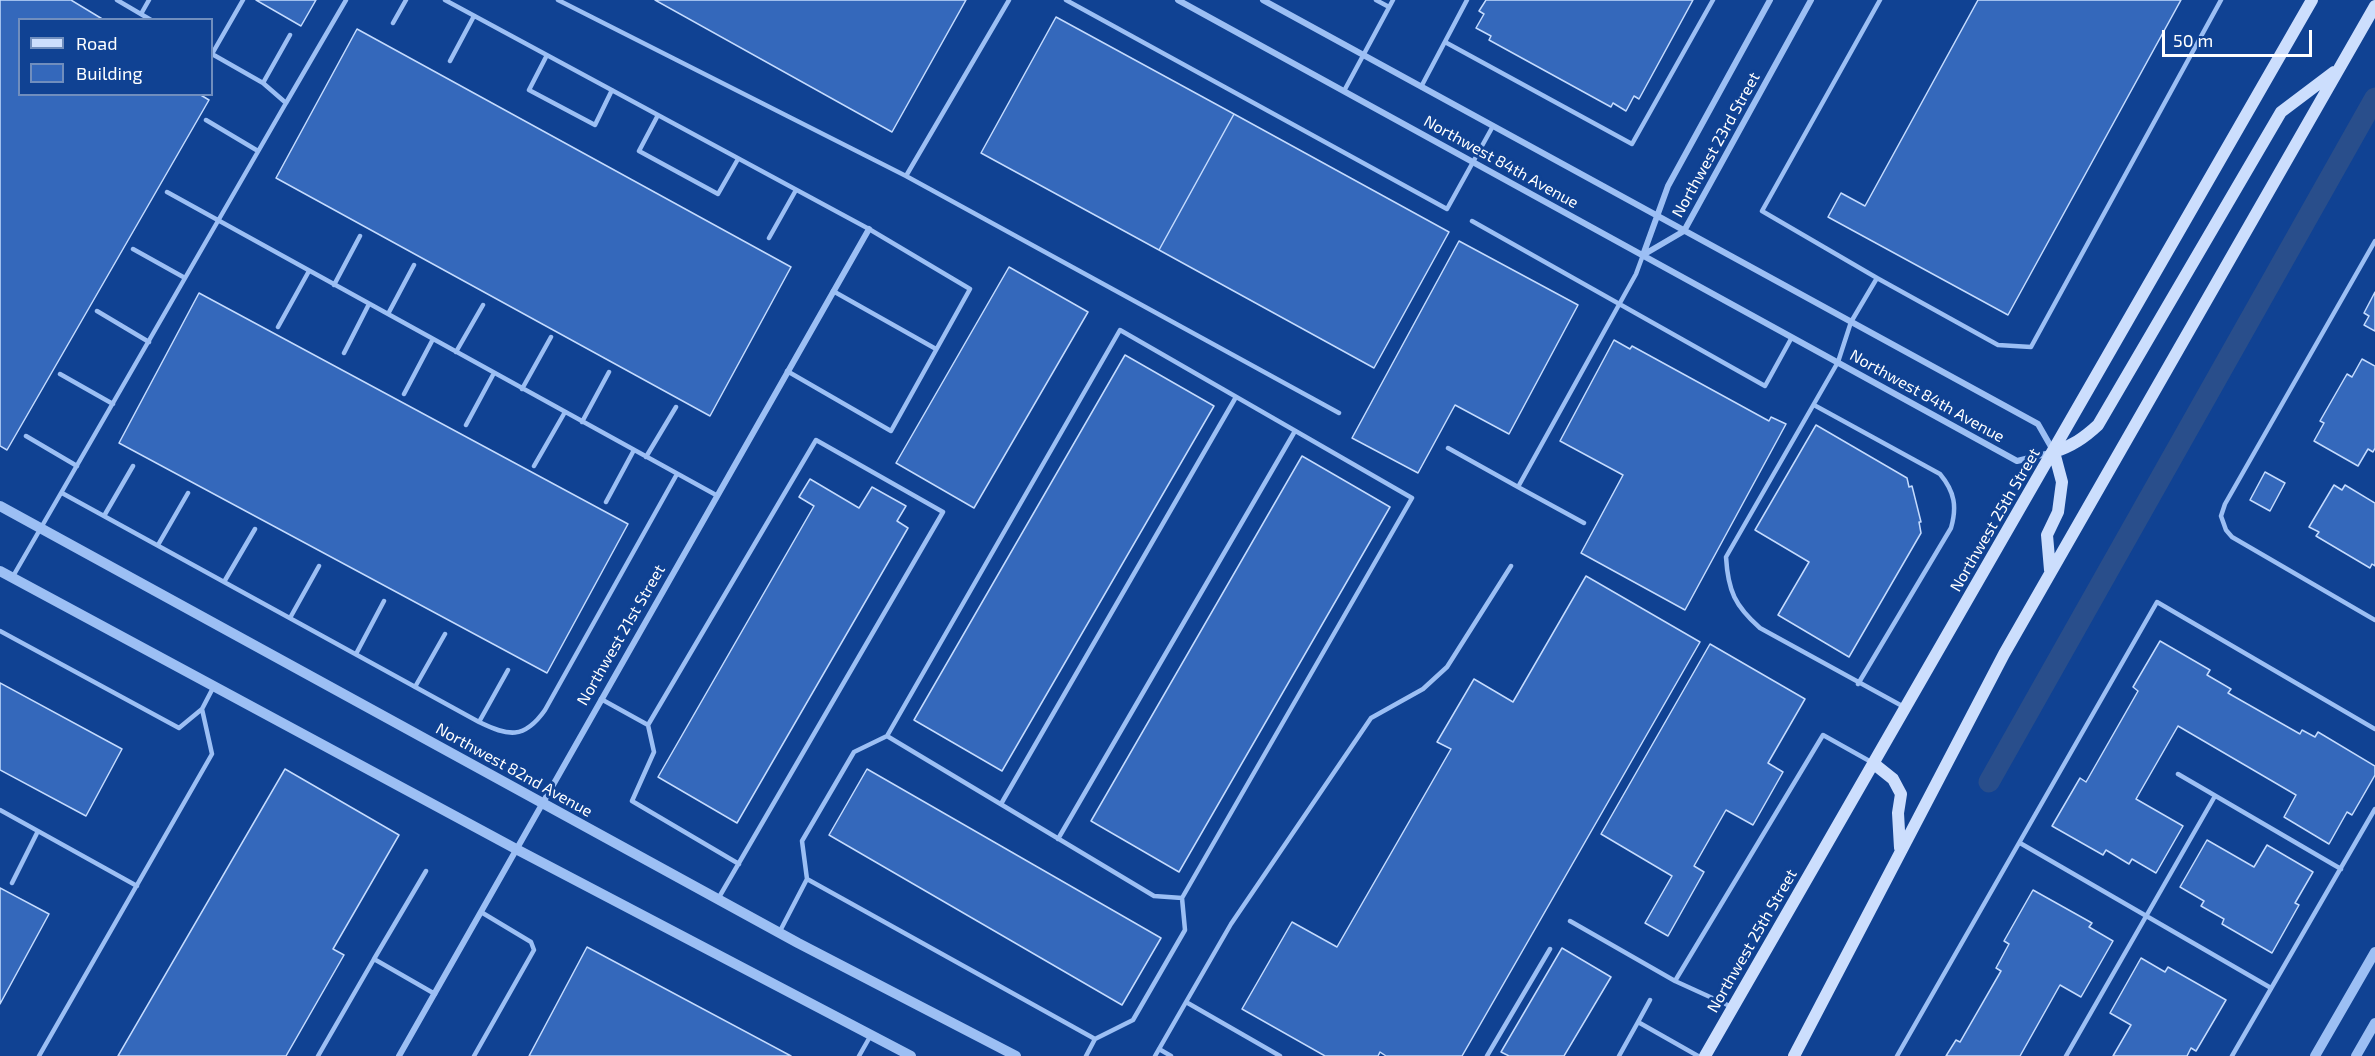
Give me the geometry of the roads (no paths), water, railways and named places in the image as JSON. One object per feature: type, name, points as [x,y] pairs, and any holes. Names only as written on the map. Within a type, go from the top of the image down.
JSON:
[{"type":"main road","name":"Northwest 25th Street","points":[[1705,1056],[2313,0]]},
{"type":"main road","points":[[1794,1056],[1900,849],[2050,571],[2375,6]]},
{"type":"main road","points":[[2050,571],[2047,535],[2058,512],[2062,482],[2054,452],[2071,446],[2085,437],[2109,410],[2281,112],[2339,68]]},
{"type":"main road","points":[[1873,763],[1893,779],[1901,794],[1898,813],[1900,849]]},
{"type":"street","name":"Northwest 84th Avenue","points":[[1178,0],[2017,461],[2054,452],[2038,424],[1263,0]]},
{"type":"street","name":"Northwest 23rd Street","points":[[1643,255],[1668,186],[1770,0]]},
{"type":"street","name":"Northwest 23rd Street","points":[[1643,255],[1684,231],[1811,0]]},
{"type":"street","name":"Northwest 21st Street","points":[[399,1056],[869,229]]},
{"type":"street","name":"Northwest 82nd Avenue","points":[[0,506],[718,899],[1016,1056]]},
{"type":"street","points":[[0,571],[516,849],[911,1056]]},
{"type":"street","points":[[2315,1056],[2375,952]]},
{"type":"street","points":[[2356,1056],[2375,1023]]},
{"type":"lane","points":[[117,0],[148,18]]},
{"type":"lane","points":[[141,14],[149,0]]},
{"type":"lane","points":[[213,52],[243,0]]},
{"type":"lane","points":[[12,578],[346,0]]},
{"type":"lane","points":[[393,23],[406,0]]},
{"type":"lane","points":[[445,0],[869,229],[970,289],[891,431],[788,371]]},
{"type":"lane","points":[[558,0],[906,177],[1339,413]]},
{"type":"lane","points":[[906,177],[1009,0]]},
{"type":"lane","points":[[1066,0],[1447,209],[1493,126]]},
{"type":"lane","points":[[1376,0],[1389,7]]},
{"type":"lane","points":[[1344,91],[1393,0]]},
{"type":"lane","points":[[1421,87],[1467,0]]},
{"type":"lane","points":[[1445,42],[1632,144],[1713,0]]},
{"type":"lane","points":[[1880,0],[1762,211],[1998,345],[2031,347],[2221,0]]},
{"type":"lane","points":[[450,61],[474,16]]},
{"type":"lane","points":[[263,82],[290,35]]},
{"type":"lane","points":[[213,55],[263,82],[286,103]]},
{"type":"lane","points":[[547,55],[529,90],[538,95],[595,124],[612,90]]},
{"type":"lane","points":[[658,115],[639,151],[718,194],[738,159]]},
{"type":"lane","points":[[206,120],[258,151]]},
{"type":"lane","points":[[769,238],[795,190]]},
{"type":"lane","points":[[167,192],[716,495]]},
{"type":"lane","points":[[1472,221],[1765,386],[1792,337]]},
{"type":"lane","points":[[334,285],[360,236]]},
{"type":"lane","points":[[2375,241],[2224,504],[2221,516],[2226,530],[2232,537],[2375,620]]},
{"type":"lane","points":[[133,249],[185,278]]},
{"type":"lane","points":[[1518,487],[1636,274],[1643,255]]},
{"type":"lane","points":[[388,315],[414,265]]},
{"type":"lane","points":[[278,327],[309,271]]},
{"type":"lane","points":[[1877,278],[1851,322],[1838,362],[1726,557],[1727,578],[1733,598],[1744,615],[1760,628],[1905,708]]},
{"type":"lane","points":[[833,291],[936,349]]},
{"type":"lane","points":[[344,353],[369,304]]},
{"type":"lane","points":[[456,352],[483,304]]},
{"type":"lane","points":[[97,311],[149,342]]},
{"type":"lane","points":[[779,932],[807,879],[802,841],[855,752],[887,736],[1120,330],[1413,498],[1182,898],[1185,930],[1133,1020],[1095,1039],[1086,1056]]},
{"type":"lane","points":[[522,389],[551,337]]},
{"type":"lane","points":[[404,394],[433,339]]},
{"type":"lane","points":[[582,422],[609,372]]},
{"type":"lane","points":[[466,425],[494,373]]},
{"type":"lane","points":[[60,374],[113,404]]},
{"type":"lane","points":[[1002,804],[1236,397]]},
{"type":"lane","points":[[1814,405],[1940,474],[1950,486],[1955,500],[1955,514],[1951,528],[1858,684]]},
{"type":"lane","points":[[646,457],[676,406]]},
{"type":"lane","points":[[534,466],[565,412]]},
{"type":"lane","points":[[1058,839],[1295,431]]},
{"type":"lane","points":[[26,436],[77,466]]},
{"type":"lane","points":[[718,899],[739,864],[943,512],[816,440],[648,725],[654,752],[632,801],[739,864]]},
{"type":"lane","points":[[1448,448],[1584,523]]},
{"type":"lane","points":[[606,502],[634,450]]},
{"type":"lane","points":[[104,516],[133,466]]},
{"type":"lane","points":[[62,492],[479,722],[502,733],[514,733],[537,721],[677,474]]},
{"type":"lane","points":[[158,545],[188,493]]},
{"type":"lane","points":[[224,582],[255,529]]},
{"type":"lane","points":[[290,618],[319,566]]},
{"type":"lane","points":[[1155,1056],[1231,924],[1371,718],[1423,689],[1447,667],[1511,566]]},
{"type":"lane","points":[[356,654],[384,601]]},
{"type":"lane","points":[[1897,1056],[2157,602],[2375,729]]},
{"type":"lane","points":[[0,631],[179,728],[202,709],[214,686]]},
{"type":"lane","points":[[415,687],[445,634]]},
{"type":"lane","points":[[479,722],[508,670]]},
{"type":"lane","points":[[601,699],[648,725]]},
{"type":"lane","points":[[39,1056],[212,754],[202,709]]},
{"type":"lane","points":[[1675,981],[1823,735],[1873,763]]},
{"type":"lane","points":[[887,736],[1154,896],[1182,898]]},
{"type":"lane","points":[[2178,774],[2341,869]]},
{"type":"lane","points":[[2066,1056],[2215,796]]},
{"type":"lane","points":[[2232,1056],[2375,809]]},
{"type":"lane","points":[[0,810],[136,885]]},
{"type":"lane","points":[[12,883],[38,831]]},
{"type":"lane","points":[[2020,843],[2271,988]]},
{"type":"lane","points":[[318,1056],[426,871]]},
{"type":"lane","points":[[807,879],[1095,1039]]},
{"type":"lane","points":[[474,1056],[534,950],[531,942],[481,912]]},
{"type":"lane","points":[[1570,921],[1675,981],[1732,1007]]},
{"type":"lane","points":[[1487,1056],[1550,949]]},
{"type":"lane","points":[[374,959],[435,994]]},
{"type":"lane","points":[[1619,1056],[1650,1000]]},
{"type":"lane","points":[[1186,1002],[1280,1056]]},
{"type":"lane","points":[[1638,1022],[1698,1056]]},
{"type":"lane","points":[[859,1056],[872,1035]]},
{"type":"lane","points":[[1159,1049],[1171,1056]]},
{"type":"waterway","points":[[1989,782],[2375,98]]}]
